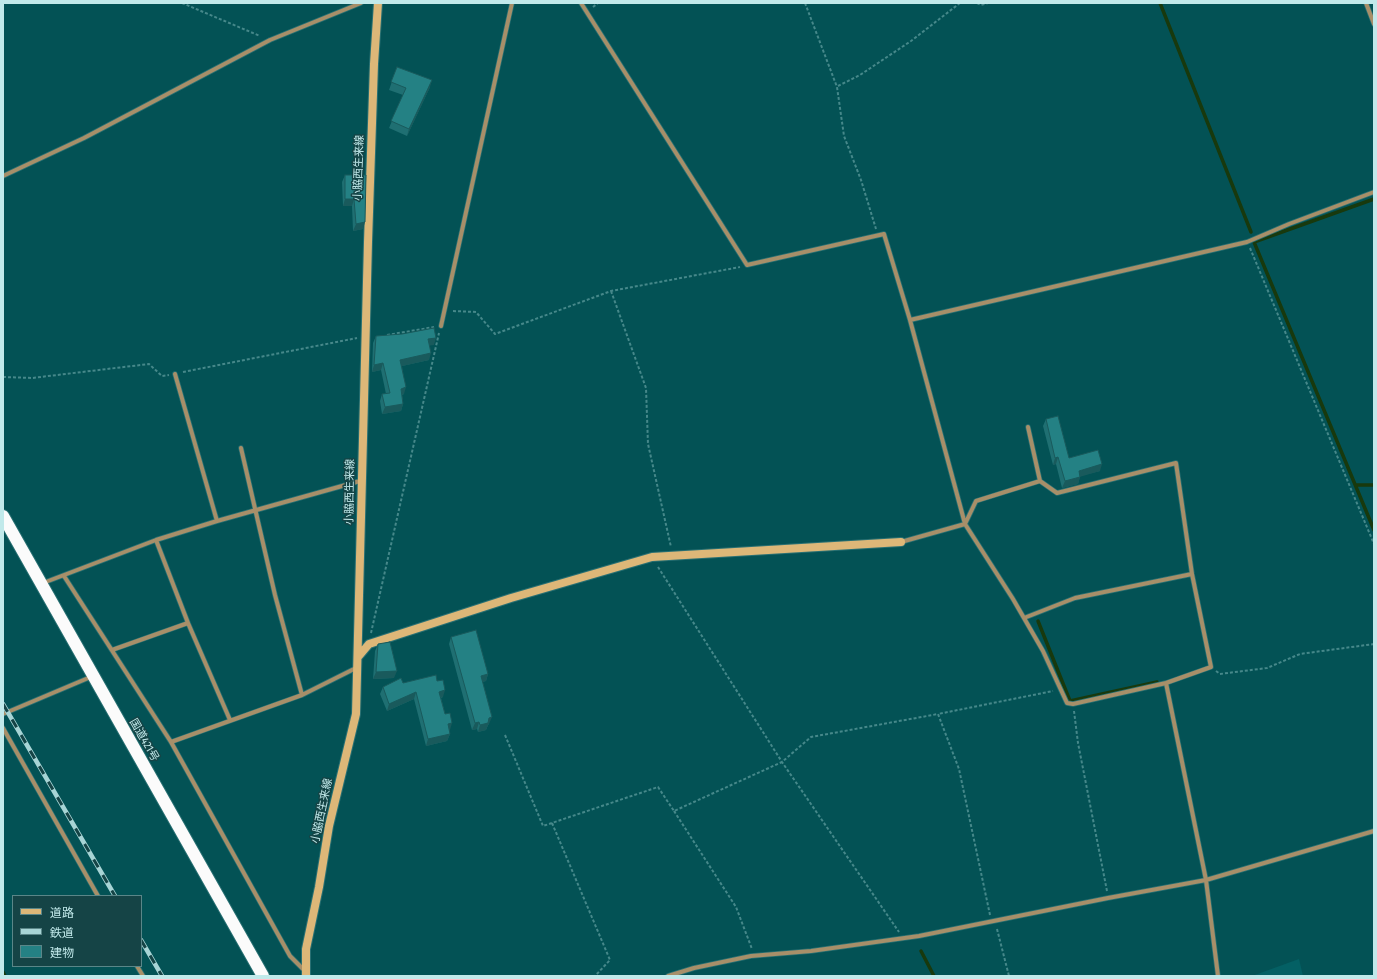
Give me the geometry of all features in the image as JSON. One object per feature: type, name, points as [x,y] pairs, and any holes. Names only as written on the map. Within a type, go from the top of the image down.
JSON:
[{"type":"highway","name":"国道421号","points":[[3,516],[263,976]]},
{"type":"main road","name":"小脇西生来線","points":[[307,975],[306,949],[319,887],[329,826],[356,714],[360,481],[374,64],[378,3]]},
{"type":"main road","points":[[358,657],[369,644],[512,598],[652,557],[673,557],[901,542]]},
{"type":"street","points":[[3,176],[84,138],[270,40],[361,3]]},
{"type":"street","points":[[441,326],[512,3]]},
{"type":"street","points":[[580,3],[747,265],[884,234],[910,320],[965,524],[1043,651],[1067,703],[1074,704],[1166,683],[1211,667],[1192,574],[1176,463],[1057,493],[1040,481],[1028,427]]},
{"type":"street","points":[[1366,3],[1374,24]]},
{"type":"street","points":[[910,320],[1247,242],[1289,224],[1374,192]]},
{"type":"street","points":[[175,374],[217,521]]},
{"type":"street","points":[[241,448],[275,595],[302,695]]},
{"type":"street","points":[[42,583],[64,576],[156,540],[256,509],[360,481]]},
{"type":"street","points":[[901,542],[965,524],[976,500],[1040,481]]},
{"type":"street","points":[[156,540],[188,622],[230,720]]},
{"type":"street","points":[[1024,618],[1075,598],[1192,574]]},
{"type":"street","points":[[64,576],[171,742],[290,956],[307,975]]},
{"type":"street","points":[[112,650],[188,622]]},
{"type":"street","points":[[171,742],[302,695],[356,668]]},
{"type":"street","points":[[3,714],[93,676]]},
{"type":"street","points":[[1166,683],[1206,880],[1218,976]]},
{"type":"street","points":[[3,728],[97,895]]},
{"type":"street","points":[[668,976],[694,968],[755,956],[811,951],[903,938],[1206,880],[1374,831]]},
{"type":"street","points":[[138,967],[143,976]]},
{"type":"path","points":[[182,3],[270,40]]},
{"type":"path","points":[[805,3],[837,87],[844,136],[862,180],[878,236]]},
{"type":"path","points":[[837,87],[860,75],[911,41],[960,3]]},
{"type":"path","points":[[977,3],[981,5],[988,3]]},
{"type":"path","points":[[1247,242],[1374,544]]},
{"type":"path","points":[[445,310],[476,312],[495,334],[611,291],[747,265]]},
{"type":"path","points":[[611,291],[646,388],[648,444],[673,557]]},
{"type":"path","points":[[3,377],[32,378],[149,364],[162,376],[366,337],[441,326],[369,644]]},
{"type":"path","points":[[652,557],[782,762],[903,938]]},
{"type":"path","points":[[1209,667],[1220,674],[1267,668],[1300,654],[1374,644]]},
{"type":"path","points":[[674,811],[782,762],[811,737],[938,714],[1060,689]]},
{"type":"path","points":[[1074,704],[1078,743],[1108,898]]},
{"type":"path","points":[[938,714],[959,769],[993,921],[1009,976]]},
{"type":"path","points":[[505,735],[543,826],[658,787],[736,907],[755,956]]},
{"type":"path","points":[[552,823],[610,960],[595,976]]},
{"type":"shaded area","points":[[1299,959],[1303,976],[1252,976]]},
{"type":"building","points":[[397,67],[432,80],[409,129],[391,121],[406,88],[391,82]]},
{"type":"building","points":[[345,175],[366,175],[365,222],[356,224],[354,199],[345,199]]},
{"type":"building","points":[[434,328],[436,338],[428,339],[431,353],[400,360],[406,387],[401,389],[403,404],[385,407],[382,394],[390,393],[383,363],[374,365],[376,336],[402,334]]},
{"type":"building","points":[[1058,416],[1069,458],[1098,450],[1102,464],[1079,471],[1080,477],[1065,481],[1058,457],[1055,458],[1046,419]]},
{"type":"building","points":[[476,630],[488,674],[481,676],[492,717],[489,718],[488,723],[480,725],[479,722],[475,723],[451,637]]},
{"type":"building","points":[[390,642],[397,671],[376,672],[378,644]]},
{"type":"building","points":[[436,675],[437,681],[443,680],[445,690],[439,692],[445,714],[450,713],[452,723],[448,724],[450,734],[428,739],[416,692],[389,704],[383,687],[401,678],[403,683]]},
{"type":"waterway","points":[[1160,3],[1251,232]]},
{"type":"waterway","points":[[1374,199],[1254,242],[1374,530]]},
{"type":"waterway","points":[[1356,485],[1374,485]]},
{"type":"waterway","points":[[1038,621],[1070,701],[1157,682]]},
{"type":"waterway","points":[[921,951],[934,976]]},
{"type":"waterway","points":[[3,972],[5,976]]},
{"type":"railway","points":[[3,704],[114,895]]},
{"type":"railway","points":[[142,942],[162,976]]}]
